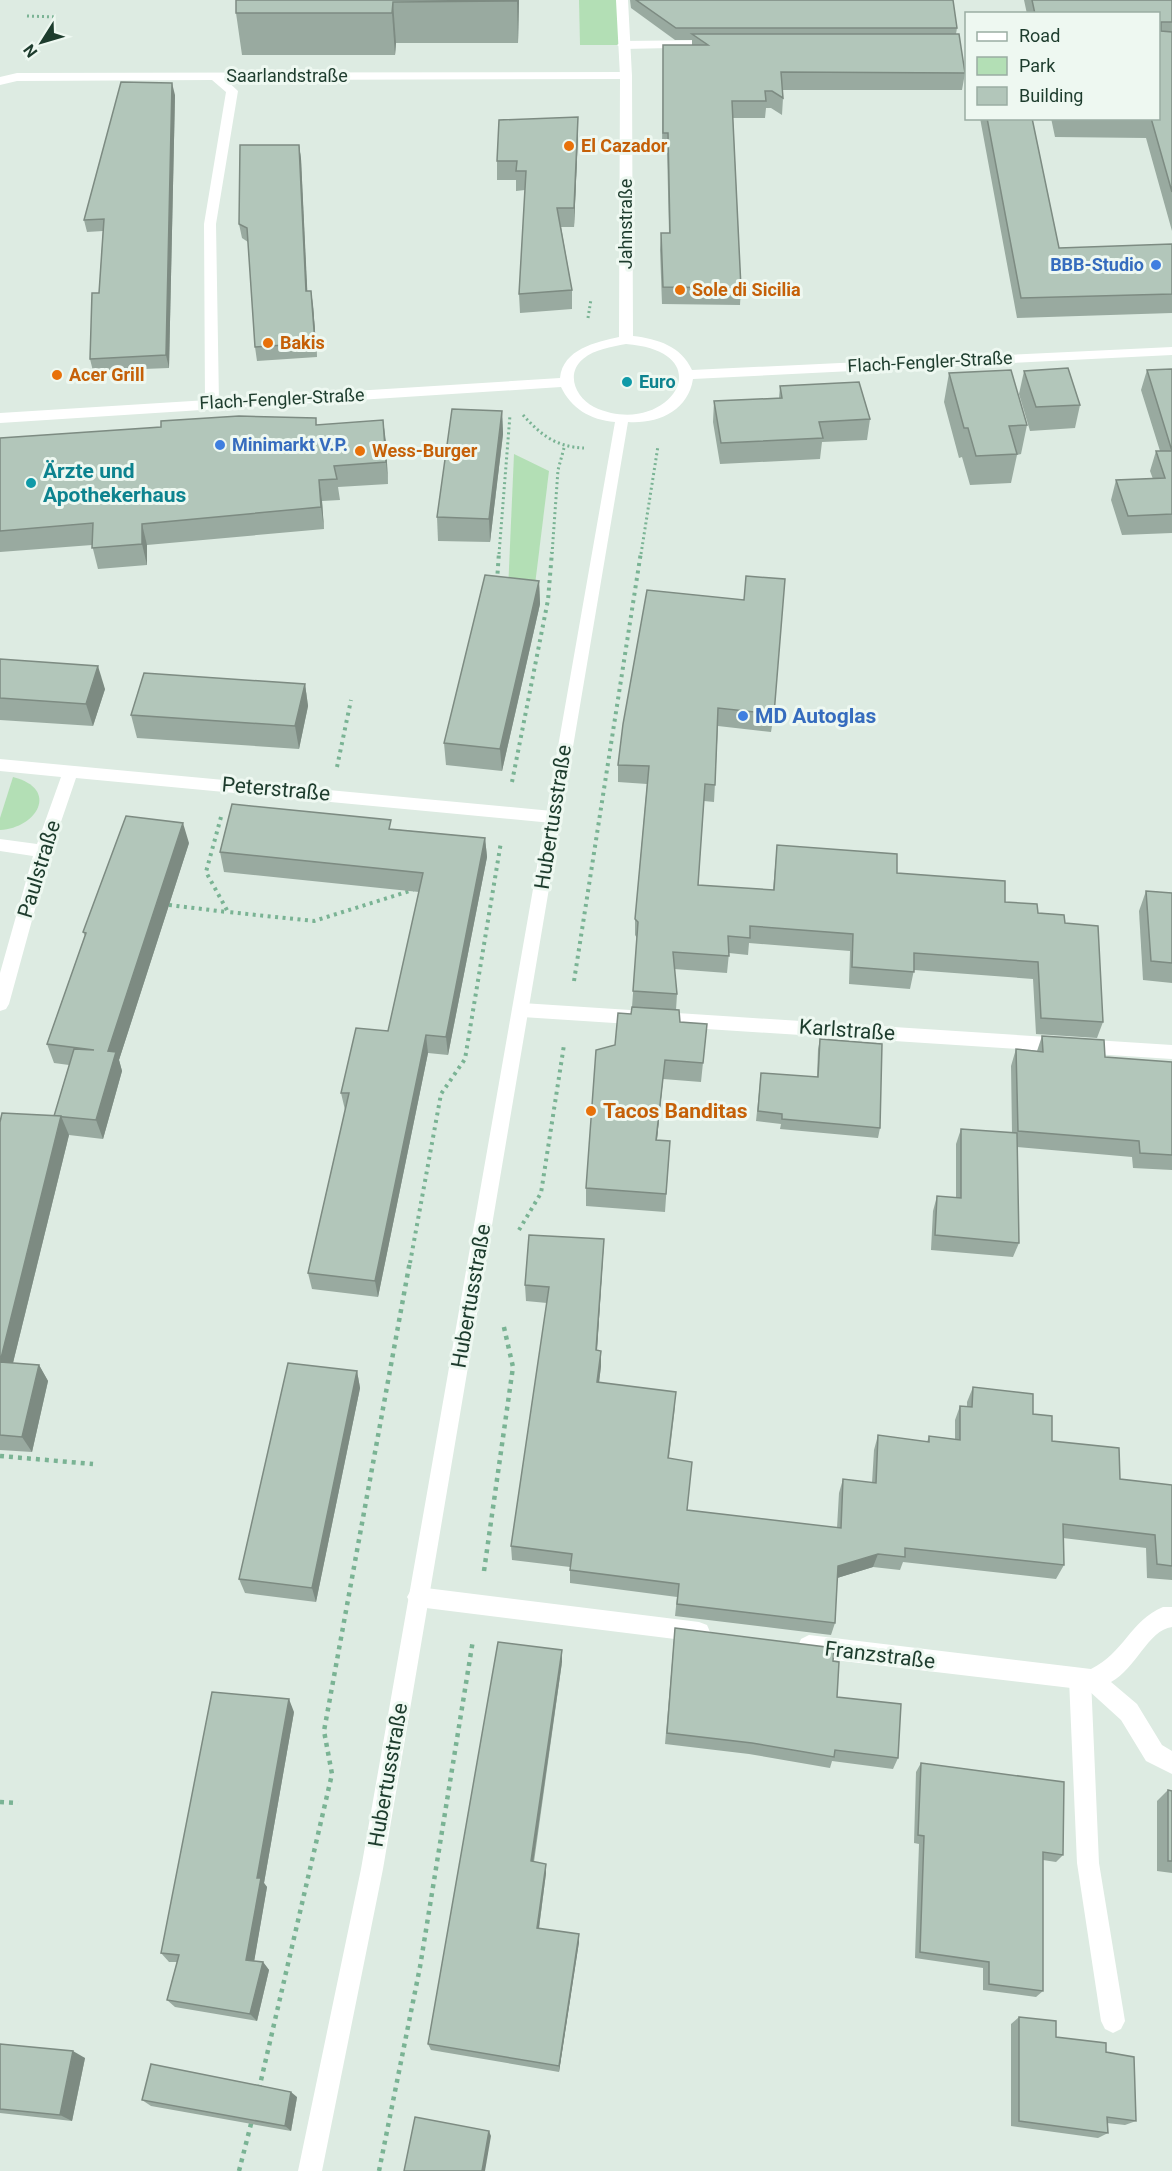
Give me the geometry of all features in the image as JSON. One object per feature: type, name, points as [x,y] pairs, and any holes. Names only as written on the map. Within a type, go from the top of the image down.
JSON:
[{"type":"street","name":"Jahnstraße","points":[[622,0],[626,76],[626,340]]},
{"type":"street","points":[[623,45],[724,44]]},
{"type":"street","points":[[0,81],[17,77],[214,76]]},
{"type":"street","name":"Saarlandstraße","points":[[214,76],[626,76]]},
{"type":"street","name":"Saarlandstraße","points":[[212,403],[210,224],[232,91],[214,76]]},
{"type":"street","points":[[607,341],[648,342],[667,350],[681,362],[687,375],[687,389],[678,402],[663,412],[644,418],[622,419],[601,416],[582,407],[570,395],[565,382],[567,369],[575,357],[607,341]]},
{"type":"street","name":"Flach-Fengler-Straße","points":[[687,375],[1172,351]]},
{"type":"street","name":"Flach-Fengler-Straße","points":[[0,418],[565,382]]},
{"type":"street","name":"Hubertusstraße","points":[[310,2171],[344,2015],[522,1010],[552,817],[622,419]]},
{"type":"street","name":"Peterstraße","points":[[0,765],[230,784],[552,817]]},
{"type":"street","name":"Paulstraße","points":[[0,1004],[43,851],[71,770]]},
{"type":"street","points":[[0,845],[43,851]]},
{"type":"street","name":"Karlstraße","points":[[522,1010],[1172,1052]]},
{"type":"street","points":[[418,1597],[714,1634]]},
{"type":"street","points":[[1086,1680],[1121,1664],[1138,1636],[1166,1617],[1172,1617]]},
{"type":"street","name":"Franzstraße","points":[[785,1643],[1086,1680]]},
{"type":"street","points":[[1086,1680],[1129,1712],[1154,1753],[1172,1763]]},
{"type":"street","points":[[1086,1680],[1088,1863],[1113,2021]]},
{"type":"path","points":[[27,16],[57,17]]},
{"type":"path","points":[[497,584],[510,407]]},
{"type":"path","points":[[258,2096],[332,1774],[324,1731],[326,1719],[441,1094],[465,1059],[507,811],[548,600],[558,470],[564,448],[543,437],[518,407]]},
{"type":"path","points":[[516,1242],[518,1231],[541,1193],[639,580],[655,450]]},
{"type":"path","points":[[537,599],[548,600]]},
{"type":"path","points":[[332,794],[351,700]]},
{"type":"path","points":[[228,912],[206,872],[230,784]]},
{"type":"path","points":[[169,905],[314,921],[418,888]]},
{"type":"path","points":[[378,2171],[420,1967],[479,1605],[513,1367],[503,1321]]},
{"type":"path","points":[[0,1456],[93,1464]]},
{"type":"path","points":[[0,1802],[18,1803]]},
{"type":"path","points":[[239,2171],[253,2118]]},
{"type":"green space","points":[[579,0],[622,0],[623,45],[580,45]]},
{"type":"green space","points":[[514,454],[549,471],[534,593],[508,591]]},
{"type":"green space","points":[[13,777],[36,790],[39,799],[38,807],[33,816],[24,823],[0,830],[0,818]]},
{"type":"building","points":[[236,0],[517,1],[393,2],[392,13],[236,13]]},
{"type":"building","points":[[636,0],[953,0],[957,28],[676,28]]},
{"type":"building","points":[[1032,0],[1172,0],[1172,22],[1161,22],[1161,31],[1172,32],[1172,192],[1152,120],[1160,120],[1160,12],[1035,12]]},
{"type":"building","points":[[692,34],[959,34],[965,73],[781,72],[783,98],[772,91],[765,91],[766,101],[732,101],[741,288],[663,287],[661,233],[670,233],[668,133],[663,133],[663,45],[708,45]]},
{"type":"building","points":[[121,82],[172,83],[166,355],[90,359],[92,293],[99,293],[104,219],[84,220]]},
{"type":"building","points":[[578,117],[574,208],[557,208],[572,290],[519,294],[526,171],[516,171],[517,161],[497,161],[499,120]]},
{"type":"building","points":[[987,120],[1032,120],[1059,248],[1172,244],[1172,294],[1021,298]]},
{"type":"building","points":[[240,145],[299,145],[306,291],[311,291],[315,343],[255,347],[247,228],[239,224]]},
{"type":"building","points":[[1068,368],[1080,405],[1036,407],[1024,371]]},
{"type":"building","points":[[1172,369],[1172,451],[1147,370]]},
{"type":"building","points":[[1011,370],[1027,425],[1009,426],[1017,454],[976,456],[968,428],[964,428],[949,373]]},
{"type":"building","points":[[859,382],[870,419],[819,422],[823,438],[721,443],[714,401],[782,398],[780,386]]},
{"type":"building","points":[[452,409],[502,411],[489,519],[437,517]]},
{"type":"building","points":[[239,416],[316,418],[316,425],[383,420],[386,462],[334,466],[337,479],[319,480],[321,507],[142,524],[142,544],[92,548],[93,523],[0,531],[0,438],[161,427],[161,421]]},
{"type":"building","points":[[1156,451],[1172,451],[1172,514],[1128,516],[1116,480],[1165,478]]},
{"type":"building","points":[[485,575],[539,581],[500,749],[444,743]]},
{"type":"building","points":[[746,576],[785,579],[774,714],[718,708],[715,785],[705,784],[698,885],[774,890],[777,845],[897,854],[897,873],[1005,881],[1005,902],[1037,904],[1038,913],[1064,915],[1065,923],[1098,926],[1103,1022],[1041,1018],[1038,962],[914,953],[914,972],[852,967],[853,934],[750,926],[750,938],[728,936],[729,956],[673,952],[677,994],[633,991],[638,922],[635,919],[649,766],[618,765],[647,590],[744,600]]},
{"type":"building","points":[[0,659],[98,666],[86,704],[0,698]]},
{"type":"building","points":[[144,673],[305,684],[295,726],[131,715]]},
{"type":"building","points":[[232,804],[391,820],[389,829],[485,838],[446,1037],[426,1035],[375,1281],[308,1273],[349,1093],[341,1093],[356,1028],[388,1031],[423,873],[220,852]]},
{"type":"building","points":[[126,816],[183,823],[108,1051],[116,1052],[96,1120],[54,1116],[74,1049],[94,1050],[47,1044],[86,933],[83,932]]},
{"type":"building","points":[[1146,891],[1172,893],[1172,963],[1151,961]]},
{"type":"building","points":[[632,1007],[679,1010],[680,1022],[707,1024],[703,1063],[665,1060],[656,1140],[670,1141],[666,1194],[586,1188],[596,1050],[615,1045],[618,1013],[631,1014]]},
{"type":"building","points":[[1042,1036],[1104,1040],[1105,1057],[1172,1062],[1172,1155],[1140,1153],[1139,1141],[1018,1131],[1016,1049],[1043,1052]]},
{"type":"building","points":[[820,1039],[882,1044],[880,1128],[782,1119],[782,1114],[758,1111],[761,1073],[818,1077]]},
{"type":"building","points":[[2,1113],[61,1116],[0,1362],[0,1122]]},
{"type":"building","points":[[961,1129],[1017,1133],[1019,1243],[935,1235],[937,1196],[961,1198]]},
{"type":"building","points":[[529,1235],[604,1239],[596,1350],[601,1351],[597,1382],[676,1392],[668,1458],[692,1462],[687,1510],[841,1528],[843,1479],[876,1483],[878,1435],[929,1442],[929,1436],[960,1440],[960,1406],[972,1407],[973,1387],[1033,1394],[1033,1414],[1052,1416],[1052,1441],[1119,1448],[1120,1479],[1172,1485],[1172,1566],[1157,1564],[1155,1535],[1063,1524],[1064,1565],[905,1548],[905,1557],[878,1554],[838,1566],[835,1623],[677,1604],[679,1584],[570,1570],[572,1554],[511,1546],[549,1287],[525,1285]]},
{"type":"building","points":[[0,1362],[39,1365],[22,1437],[0,1435]]},
{"type":"building","points":[[288,1363],[357,1371],[312,1588],[239,1579]]},
{"type":"building","points":[[675,1628],[834,1648],[833,1661],[839,1662],[837,1697],[901,1704],[898,1758],[835,1750],[834,1757],[752,1743],[667,1733]]},
{"type":"building","points":[[498,1642],[562,1650],[531,1861],[546,1864],[537,1928],[579,1934],[559,2066],[428,2044]]},
{"type":"building","points":[[212,1692],[289,1699],[257,1878],[261,1878],[246,1960],[263,1962],[250,2014],[167,2000],[179,1955],[161,1953]]},
{"type":"building","points":[[921,1763],[1064,1782],[1063,1855],[1043,1852],[1043,1991],[989,1984],[989,1962],[920,1952],[924,1836],[918,1835]]},
{"type":"building","points":[[1168,1790],[1172,1791],[1172,1861],[1168,1861]]},
{"type":"building","points":[[1019,2017],[1056,2021],[1056,2037],[1106,2043],[1106,2052],[1134,2057],[1136,2121],[1107,2117],[1108,2133],[1019,2121]]},
{"type":"building","points":[[0,2044],[73,2051],[60,2115],[0,2109]]},
{"type":"building","points":[[151,2064],[291,2092],[285,2126],[142,2100]]},
{"type":"building","points":[[415,2117],[489,2131],[482,2171],[404,2171]]},
{"type":"place","name":"El Cazador","points":[[569,146]]},
{"type":"place","name":"BBB-Studio","points":[[1156,265]]},
{"type":"place","name":"Sole di Sicilia","points":[[680,290]]},
{"type":"place","name":"Bakis","points":[[268,343]]},
{"type":"place","name":"Acer Grill","points":[[57,375]]},
{"type":"place","name":"Euro","points":[[627,382]]},
{"type":"place","name":"Minimarkt V.P.","points":[[220,445]]},
{"type":"place","name":"Wess-Burger","points":[[360,451]]},
{"type":"place","name":"Ärzte und Apothekerhaus","points":[[31,483]]},
{"type":"place","name":"MD Autoglas","points":[[743,716]]},
{"type":"place","name":"Tacos Banditas","points":[[591,1111]]}]
